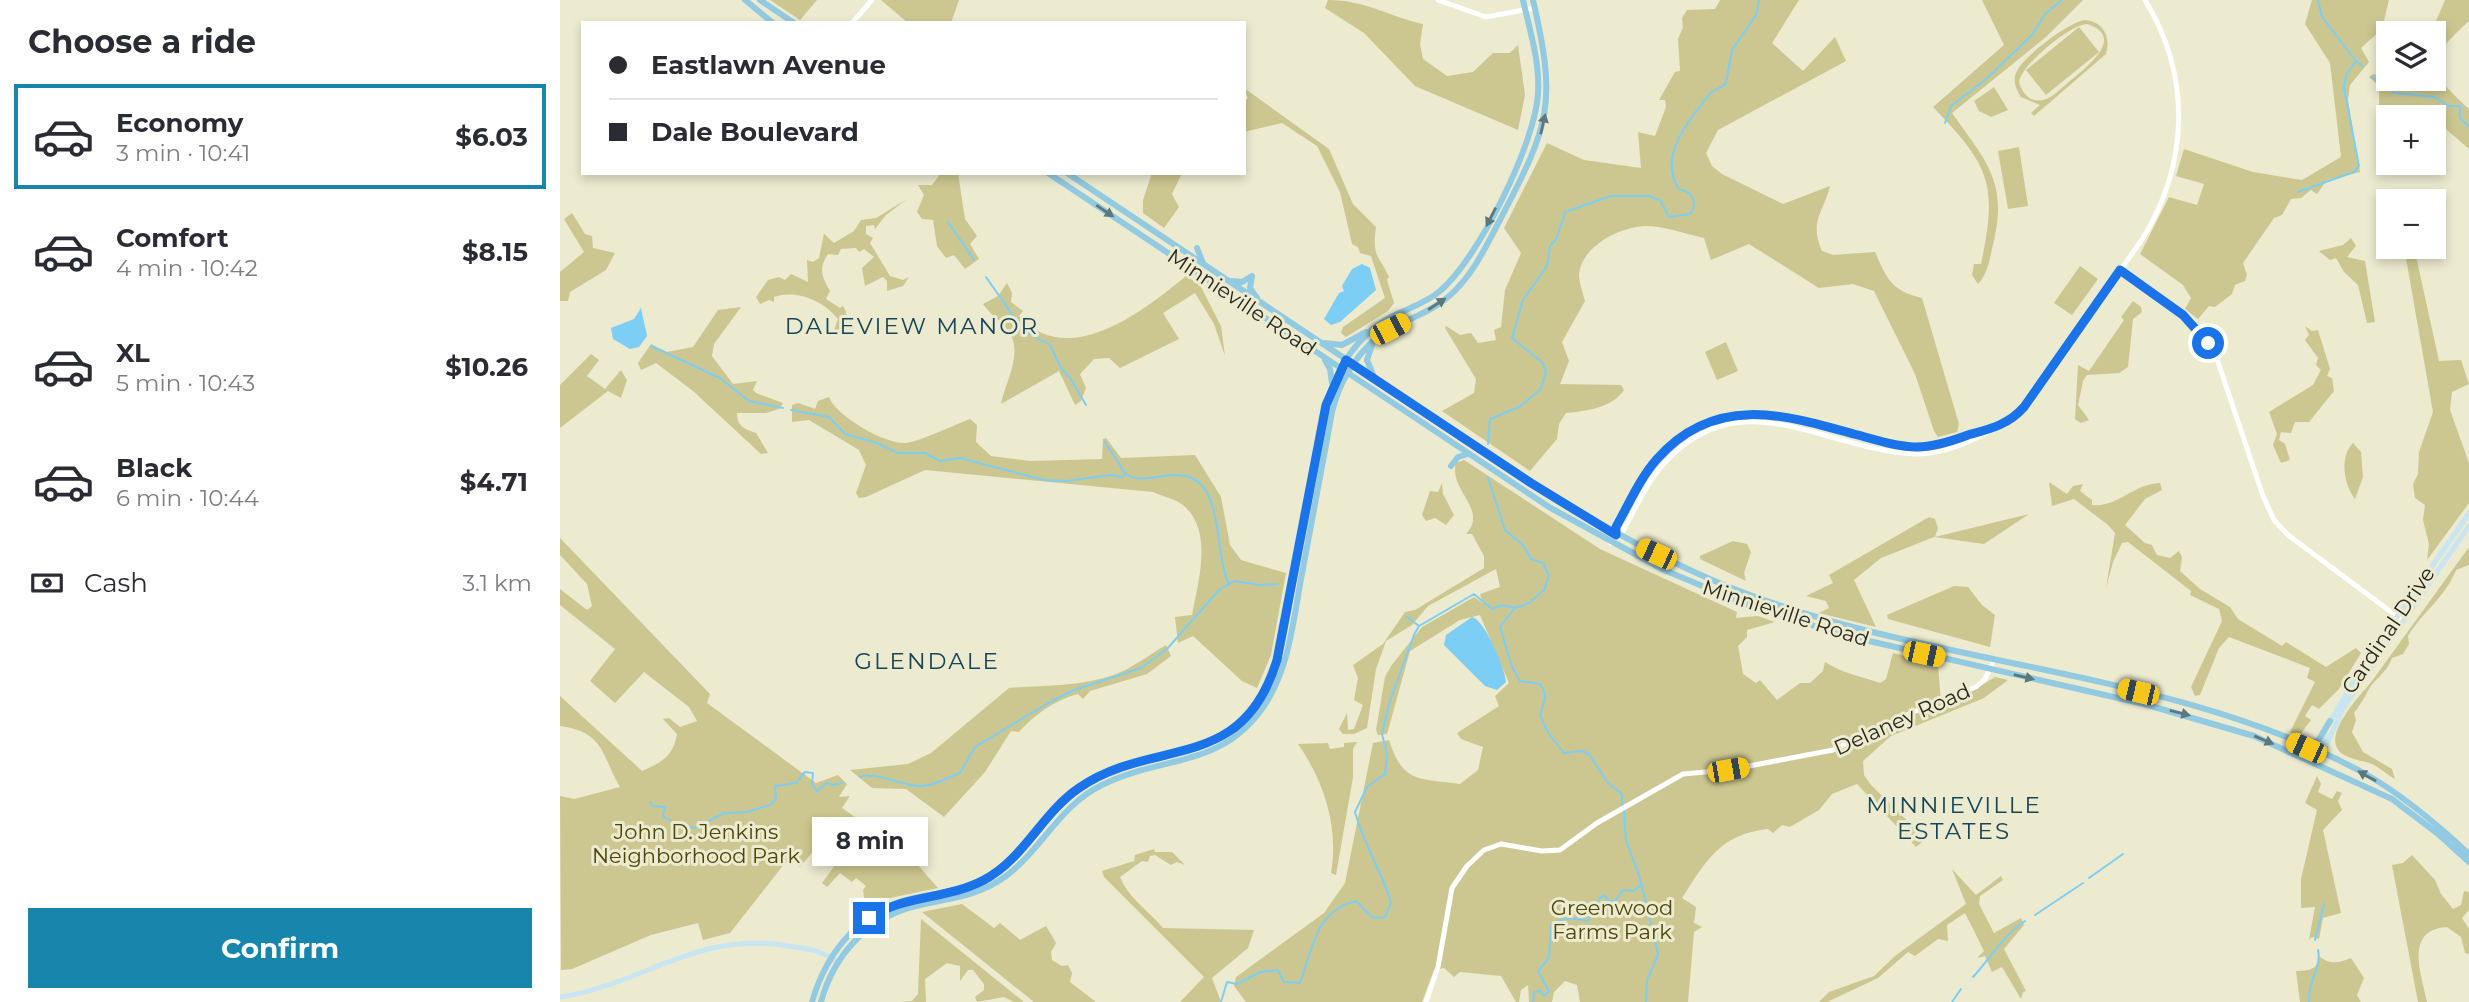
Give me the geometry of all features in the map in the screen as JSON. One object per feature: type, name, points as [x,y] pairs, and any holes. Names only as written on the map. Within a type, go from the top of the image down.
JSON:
[{"type":"main road","points":[[745,0],[771,21]]},
{"type":"main road","points":[[760,0],[791,21]]},
{"type":"main road","points":[[1317,341],[1338,346],[1375,328],[1429,299],[1460,271],[1523,156],[1535,120],[1539,80],[1523,0]]},
{"type":"main road","points":[[1332,387],[1344,370],[1353,365],[1374,341],[1441,302],[1466,278],[1526,170],[1542,131],[1548,96],[1546,57],[1534,4]]},
{"type":"main road","name":"Minnieville Road","points":[[1051,175],[1549,507],[1611,543],[1693,583],[1775,614],[1853,638],[2212,722],[2315,762],[2392,799],[2437,833],[2469,862]]},
{"type":"main road","name":"Minnieville Road","points":[[1070,175],[1531,483],[1616,535],[1727,586],[1811,615],[2187,704],[2292,742],[2375,780],[2435,823],[2469,853]]},
{"type":"main road","points":[[1197,248],[1203,265]]},
{"type":"main road","points":[[1223,278],[1240,282],[1252,276],[1251,289],[1263,305]]},
{"type":"main road","points":[[821,1002],[838,962],[862,934],[891,915],[913,907],[961,898],[1001,879],[1027,857],[1066,810],[1092,790],[1119,778],[1209,753],[1238,736],[1257,716],[1276,686],[1284,663],[1337,393],[1346,360],[1375,328]]},
{"type":"main road","points":[[1374,341],[1367,360],[1375,379]]},
{"type":"main road","points":[[812,1002],[830,957],[854,929],[881,910],[913,898],[965,888],[996,873],[1013,858],[1066,798],[1088,782],[1110,772],[1202,746],[1225,734],[1247,716],[1263,695],[1277,660],[1332,387],[1330,369],[1322,356]]},
{"type":"main road","points":[[1337,393],[1347,383],[1360,381]]},
{"type":"main road","points":[[1451,466],[1458,457],[1469,454]]},
{"type":"main road","name":"Cardinal Drive","points":[[2320,754],[2330,721],[2396,616],[2469,513]]},
{"type":"main road","name":"Cardinal Drive","points":[[2315,762],[2343,708],[2469,526]]},
{"type":"main road","points":[[2292,742],[2314,744],[2330,721]]},
{"type":"main road","points":[[560,997],[602,987],[683,954],[728,943],[774,944],[810,949],[838,962]]},
{"type":"street","points":[[854,21],[872,0]]},
{"type":"street","points":[[1438,0],[1486,17],[1525,10],[1534,4]]},
{"type":"street","points":[[1611,543],[1616,535],[1616,527],[1639,485],[1662,454],[1689,432],[1729,416],[1750,413],[1782,415],[1908,446],[1940,444],[1987,431],[2012,418],[2024,407],[2120,270],[2161,204],[2174,167],[2179,139],[2179,94],[2173,62],[2158,22],[2146,0]]},
{"type":"street","points":[[2120,270],[2183,315],[2208,343],[2274,520],[2287,535],[2402,620]]},
{"type":"street","name":"Delaney Road","points":[[1426,1002],[1438,967],[1450,894],[1474,858],[1501,844],[1542,851],[1560,850],[1618,811],[1690,772],[1728,770],[1833,750],[1939,700],[1976,687],[1991,669],[1994,660]]},
{"type":"green space","points":[[770,0],[817,0],[800,20]]},
{"type":"green space","points":[[881,0],[959,0],[952,21],[906,21]]},
{"type":"green space","points":[[1328,0],[1365,5],[1423,24],[1420,44],[1423,59],[1447,76],[1473,72],[1493,53],[1510,53],[1518,45],[1525,95],[1518,130],[1415,86],[1364,33],[1325,8]]},
{"type":"green space","points":[[1720,0],[1799,0],[1772,43],[1803,71],[1835,37],[1846,61],[1718,130],[1706,153],[1712,166],[1722,174],[1783,204],[1830,186],[1817,225],[1822,251],[1833,255],[1875,252],[1883,270],[1897,288],[1922,298],[1959,424],[1957,432],[1938,437],[1934,431],[1915,374],[1874,291],[1853,284],[1819,288],[1749,244],[1711,260],[1704,238],[1645,226],[1614,234],[1587,255],[1579,274],[1585,301],[1562,342],[1569,361],[1560,384],[1621,385],[1624,390],[1606,405],[1566,413],[1559,424],[1557,439],[1530,471],[1442,411],[1474,393],[1476,379],[1445,328],[1446,326],[1460,335],[1471,333],[1478,343],[1496,340],[1494,330],[1501,327],[1505,290],[1521,253],[1504,228],[1547,143],[1584,160],[1641,168],[1638,132],[1655,136],[1666,107],[1665,100],[1659,100],[1675,72],[1680,71],[1678,39],[1683,27],[1682,18],[1687,10],[1715,9]]},
{"type":"green space","points":[[1982,0],[2083,0],[2046,37],[1952,113],[1985,161],[1996,190],[1997,226],[1987,268],[1978,284],[1972,275],[1974,264],[1981,264],[1986,237],[1989,214],[1985,178],[1967,145],[1933,107],[2004,45]]},
{"type":"green space","points":[[2312,0],[2389,0],[2384,21],[2376,21],[2376,34],[2361,48],[2369,62],[2350,85],[2348,100],[2360,172],[2327,180],[2317,194],[2311,190],[2301,198],[2291,199],[2282,215],[2274,218],[2243,263],[2247,275],[2245,281],[2235,285],[2232,294],[2215,307],[2209,306],[2198,319],[2185,309],[2191,298],[2183,285],[2140,254],[2169,197],[2197,205],[2204,184],[2176,176],[2184,149],[2253,172],[2302,180],[2341,157],[2330,63],[2305,24]]},
{"type":"green space","points":[[2445,0],[2469,0],[2469,21],[2446,45],[2446,21],[2436,21]]},
{"type":"green space","points":[[2092,21],[2102,27],[2108,42],[2106,54],[2034,116],[2031,113],[2040,105],[2021,97],[2015,84],[2017,71],[2028,57],[2048,40],[2079,22]],"holes":[[[2087,24],[2099,30],[2104,37],[2099,53],[2054,95],[2038,101],[2030,99],[2024,93],[2019,82],[2037,56],[2059,38],[2080,26]]]},
{"type":"green space","points":[[2079,27],[2099,52],[2046,95],[2026,70]]},
{"type":"green space","points":[[2376,75],[2376,83],[2369,77]]},
{"type":"green space","points":[[2446,85],[2469,109],[2469,149],[2446,129],[2446,105],[2379,105],[2379,91],[2446,91]]},
{"type":"green space","points":[[1994,87],[2008,110],[1991,117],[1979,111],[1974,101]]},
{"type":"green space","points":[[1246,89],[1329,149],[1353,204],[1376,227],[1375,250],[1389,277],[1387,280],[1394,303],[1388,311],[1346,337],[1341,333],[1343,327],[1385,298],[1371,256],[1360,253],[1358,247],[1352,244],[1340,192],[1317,146],[1282,123],[1246,132]]},
{"type":"green space","points":[[2019,147],[2028,206],[2008,209],[1998,151]]},
{"type":"green space","points":[[940,175],[958,175],[965,219],[977,236],[970,244],[979,259],[965,269],[954,255],[946,258],[937,246],[933,220],[922,219],[917,212],[924,195],[918,185],[932,185]]},
{"type":"green space","points":[[1151,175],[1181,175],[1172,194],[1179,207],[1164,228],[1143,213],[1143,200]]},
{"type":"green space","points":[[907,199],[886,215],[875,229],[874,225],[866,226],[866,234],[873,238],[870,243],[890,276],[903,280],[909,277],[903,286],[887,291],[887,281],[883,277],[865,286],[862,268],[874,257],[864,249],[859,252],[856,248],[841,249],[838,255],[828,254],[825,259],[822,272],[830,291],[826,299],[840,308],[843,306],[846,313],[846,320],[839,333],[833,333],[838,319],[809,298],[782,295],[774,297],[774,302],[769,300],[760,304],[756,297],[768,280],[779,277],[785,280],[791,274],[808,282],[807,260],[813,262],[819,258],[824,234],[834,243],[854,231],[861,220],[876,218]]},
{"type":"green space","points":[[572,213],[585,234],[592,236],[593,248],[615,253],[606,270],[570,292],[568,301],[560,301],[560,272],[584,252],[564,219]]},
{"type":"green space","points":[[2351,238],[2356,246],[2347,257],[2365,261],[2375,322],[2367,323],[2358,285],[2344,272],[2336,258],[2330,260],[2319,251],[2343,245]]},
{"type":"green space","points":[[2406,259],[2417,259],[2439,361],[2461,360],[2469,384],[2452,392],[2450,410],[2469,463],[2469,503],[2427,560],[2429,544],[2423,520],[2425,505],[2415,498],[2413,484],[2418,474],[2419,452],[2433,412]]},
{"type":"green space","points":[[2080,266],[2098,279],[2072,315],[2054,303]]},
{"type":"green space","points":[[1186,276],[1200,285],[1221,326],[1225,356],[1214,324],[1195,293],[1163,313],[1179,339],[1120,368],[1109,358],[1094,359],[1080,374],[1086,388],[1081,401],[1075,405],[1059,371],[1001,404],[1012,366],[1014,346],[1006,328],[983,304],[998,296],[1007,283],[1012,293],[1011,302],[1023,311],[1019,316],[1039,331],[1060,338],[1083,336],[1106,329],[1150,304]]},
{"type":"green space","points":[[2133,301],[2141,307],[2142,312],[2133,319],[2128,367],[2119,373],[2087,375],[2083,381],[2078,405],[2089,420],[2081,423],[2075,419],[2078,365],[2089,371],[2124,320],[2121,317]]},
{"type":"green space","points":[[741,307],[714,344],[712,356],[733,384],[757,381],[753,390],[756,393],[783,403],[779,409],[766,413],[737,413],[740,424],[756,433],[768,453],[761,454],[693,391],[656,363],[641,370],[638,363],[651,344],[667,352],[693,347],[718,310]]},
{"type":"green space","points":[[2305,326],[2312,331],[2318,330],[2330,369],[2327,376],[2332,378],[2334,391],[2309,422],[2295,422],[2291,433],[2281,432],[2279,440],[2285,444],[2290,460],[2281,463],[2273,445],[2277,434],[2269,412],[2313,385],[2321,370],[2316,365],[2318,358],[2305,340],[2309,335]]},
{"type":"green space","points":[[1726,342],[1738,371],[1717,380],[1705,352]]},
{"type":"green space","points":[[591,354],[599,360],[587,376],[605,389],[621,370],[627,380],[621,398],[608,391],[560,428],[560,385]]},
{"type":"green space","points":[[829,397],[850,420],[873,434],[896,442],[918,440],[970,419],[977,425],[976,442],[991,456],[1030,461],[1102,459],[1103,439],[1106,438],[1121,458],[1195,455],[1221,497],[1230,545],[1241,560],[1286,573],[1271,655],[1257,688],[1242,681],[1193,636],[1178,643],[1175,617],[1192,615],[1201,557],[1198,529],[1193,516],[1183,505],[1153,492],[925,470],[859,498],[856,493],[866,465],[859,450],[809,420],[792,422],[792,405],[798,403],[815,409],[818,401]]},
{"type":"green space","points":[[2353,443],[2361,452],[2363,477],[2355,499],[2348,486],[2345,471],[2346,456]]},
{"type":"green space","name":"Greenwood Farms Park","points":[[1464,460],[1600,549],[1737,612],[1736,618],[1758,616],[1775,622],[1747,630],[1747,637],[1738,646],[1743,674],[1756,683],[1760,680],[1777,700],[1800,683],[1810,683],[1823,671],[1825,662],[1845,672],[1880,683],[1886,679],[1893,653],[1938,664],[1941,703],[1966,695],[1995,677],[2008,680],[1984,698],[1891,736],[1863,761],[1864,775],[1871,785],[1926,839],[1916,847],[1857,784],[1832,794],[1819,810],[1790,827],[1782,825],[1773,833],[1768,829],[1752,832],[1726,843],[1707,861],[1682,898],[1696,907],[1694,923],[1702,927],[1694,932],[1688,1002],[1580,1002],[1577,985],[1565,981],[1554,992],[1552,1002],[1529,1002],[1528,985],[1521,990],[1519,1002],[1516,1002],[1501,976],[1460,972],[1454,977],[1444,968],[1434,970],[1422,1002],[1246,1002],[1234,986],[1236,977],[1324,913],[1345,883],[1373,743],[1389,740],[1400,765],[1407,772],[1423,779],[1460,784],[1478,770],[1483,747],[1461,739],[1457,733],[1499,706],[1495,696],[1509,683],[1480,615],[1460,620],[1410,651],[1387,734],[1378,735],[1376,730],[1385,677],[1391,666],[1422,627],[1474,597],[1483,603],[1480,594],[1500,587],[1496,569],[1428,606],[1412,625],[1386,641],[1376,669],[1367,728],[1354,734],[1343,734],[1339,729],[1347,713],[1348,730],[1354,729],[1363,705],[1354,700],[1358,678],[1353,665],[1383,644],[1405,612],[1415,610],[1484,568],[1484,556],[1472,534],[1466,534],[1472,525],[1473,516],[1455,473],[1456,463]]},
{"type":"green space","points":[[2049,482],[2067,494],[2073,486],[2083,484],[2080,491],[2092,500],[2092,505],[2109,503],[2142,487],[2160,483],[2162,490],[2145,499],[2125,525],[2145,543],[2152,545],[2157,555],[2170,558],[2179,551],[2182,557],[2180,571],[2200,589],[2230,607],[2238,619],[2282,646],[2286,642],[2326,667],[2356,648],[2361,653],[2339,689],[2319,709],[2312,705],[2305,716],[2311,720],[2299,736],[2290,732],[2315,682],[2307,678],[2310,668],[2229,637],[2219,648],[2200,695],[2195,696],[2191,687],[2222,621],[2219,609],[2190,595],[2191,591],[2128,542],[2122,543],[2113,562],[2106,588],[2115,533],[2074,499],[2052,506]]},
{"type":"green space","points":[[1442,483],[1443,494],[1454,515],[1446,525],[1435,518],[1426,521],[1422,515],[1430,491],[1438,492]]},
{"type":"green space","points":[[2029,514],[1984,544],[1934,537],[1881,558],[1854,580],[1876,627],[1819,613],[1829,608],[1826,601],[1806,596],[1833,583],[1829,575],[1929,517],[1935,519],[1938,528],[1935,537]]},
{"type":"green space","name":"John D. Jenkins Neighborhood Park","points":[[560,538],[710,694],[707,703],[816,783],[838,775],[847,784],[839,797],[850,796],[842,808],[909,855],[938,888],[890,898],[869,908],[865,904],[863,890],[866,886],[856,878],[852,882],[840,873],[827,887],[822,883],[835,865],[815,849],[800,867],[789,858],[730,933],[703,940],[698,923],[651,935],[572,969],[561,970],[560,796],[574,799],[620,787],[605,755],[594,740],[575,729],[560,726],[560,696],[642,771],[661,761],[673,748],[677,734],[663,719],[669,718],[680,727],[697,721],[689,707],[644,672],[615,703],[590,681],[615,649],[560,605],[560,589],[587,610],[592,606],[587,584],[560,555]]},
{"type":"green space","points":[[1733,541],[1747,544],[1751,552],[1744,573],[1746,581],[1700,559],[1700,556]]},
{"type":"green space","points":[[2469,547],[2469,565],[2456,570],[2446,589],[2408,636],[2409,644],[2403,654],[2392,658],[2354,713],[2356,720],[2352,732],[2363,752],[2392,769],[2395,779],[2370,763],[2344,755],[2337,748],[2335,739],[2338,729],[2343,718]]},
{"type":"green space","points":[[1954,586],[1968,587],[1982,605],[1995,615],[1990,647],[1888,619],[1887,615]]},
{"type":"green space","points":[[1166,645],[1171,656],[1147,674],[1090,691],[1083,699],[1078,694],[1061,700],[1032,719],[1019,732],[1011,731],[985,772],[944,817],[906,789],[872,788],[850,770],[908,764],[931,753],[1009,688],[1096,680],[1129,668]]},
{"type":"green space","points":[[1357,742],[1353,749],[1353,777],[1336,875],[1331,873],[1333,839],[1327,805],[1315,773],[1298,744],[1328,743],[1330,749],[1344,747],[1344,743]]},
{"type":"green space","points":[[2317,776],[2321,784],[2318,792],[2332,799],[2337,791],[2342,793],[2338,801],[2342,810],[2323,830],[2341,913],[2323,918],[2319,939],[2312,937],[2309,940],[2315,907],[2301,908],[2301,879],[2317,810],[2305,803]]},
{"type":"green space","points":[[1154,849],[1155,852],[1172,852],[1185,865],[1177,862],[1171,865],[1155,855],[1150,856],[1148,862],[1142,861],[1120,877],[1134,898],[1163,928],[1254,930],[1248,948],[1212,978],[1221,1002],[1180,1002],[1204,977],[1104,877],[1102,871],[1134,861],[1135,855]]},
{"type":"green space","points":[[2412,855],[2435,880],[2441,894],[2453,909],[2461,905],[2464,891],[2469,892],[2469,910],[2462,918],[2469,929],[2469,954],[2465,953],[2461,937],[2447,927],[2434,930],[2425,936],[2420,944],[2419,966],[2427,1002],[2418,1002],[2392,865],[2403,863]]},
{"type":"green space","points":[[1952,869],[1976,895],[2001,876],[2003,880],[1980,896],[1979,904],[1994,933],[2021,918],[2024,925],[2004,949],[2026,991],[2021,999],[2002,967],[1992,972],[1985,956],[1977,958],[1984,951],[1965,913],[1947,925],[1948,941],[1938,939],[1915,956],[1908,952],[1878,978],[1827,1002],[1819,1002],[1829,992],[1874,976],[1895,956],[1966,904]]},
{"type":"green space","points":[[962,904],[994,928],[1000,923],[1020,940],[1046,926],[1056,943],[1051,952],[1052,960],[1062,966],[1068,965],[1072,973],[1070,982],[1096,1002],[1034,1002],[922,912]]},
{"type":"green space","points":[[921,919],[1024,1002],[1014,1002],[1004,997],[977,1002],[975,997],[984,990],[984,984],[973,970],[968,970],[960,981],[960,966],[947,963],[925,979],[926,1002],[900,1002],[912,1001],[918,994]]},
{"type":"green space","points":[[2319,956],[2334,962],[2351,958],[2364,978],[2357,995],[2361,1002],[2300,1002],[2296,971],[2315,967]]},
{"type":"water","points":[[1362,264],[1370,268],[1376,290],[1340,322],[1331,325],[1324,319],[1339,293],[1344,291],[1342,286],[1352,269]]},
{"type":"water","points":[[641,308],[647,336],[639,347],[630,349],[613,339],[611,328],[634,319]]},
{"type":"water","points":[[1472,617],[1483,626],[1502,666],[1506,682],[1497,690],[1485,686],[1444,645],[1446,635]]},
{"type":"waterway","points":[[1488,444],[1490,419],[1519,407],[1540,390],[1546,373],[1543,363],[1512,338],[1523,300],[1547,266],[1550,246],[1557,238],[1565,212],[1611,196],[1648,196],[1660,200],[1669,217],[1690,214],[1694,205],[1693,198],[1679,189],[1673,177],[1672,164],[1678,139],[1711,93],[1726,83],[1732,50],[1756,15],[1759,0]]},
{"type":"waterway","points":[[1945,123],[1951,106],[1985,80],[2032,35],[2045,14],[2062,0]]},
{"type":"waterway","points":[[2298,192],[2354,172],[2359,166],[2344,88],[2346,75],[2356,61],[2322,17],[2318,0]]},
{"type":"waterway","points":[[2356,61],[2363,66]]},
{"type":"waterway","points":[[2372,77],[2395,93],[2434,97],[2449,106],[2460,106],[2460,118],[2469,127]]},
{"type":"waterway","points":[[948,222],[974,260]]},
{"type":"waterway","points":[[986,277],[1023,330],[1050,345],[1061,368],[1086,405]]},
{"type":"waterway","points":[[651,346],[720,378],[749,401],[783,408]]},
{"type":"waterway","points":[[791,410],[829,417],[845,434],[877,443],[898,453],[925,453],[940,461],[960,458],[1044,480],[1067,481],[1110,475],[1122,477],[1126,474],[1141,479],[1176,475],[1194,479],[1210,498],[1229,585]]},
{"type":"waterway","points":[[1105,442],[1125,473]]},
{"type":"waterway","points":[[1488,478],[1505,530],[1523,545],[1531,559],[1543,563],[1549,576],[1544,590],[1529,603],[1515,608],[1500,627],[1512,667],[1520,681],[1540,684],[1545,696],[1540,716],[1549,734],[1564,753],[1582,751],[1589,754],[1608,783],[1622,794],[1622,806]]},
{"type":"waterway","points":[[860,777],[882,777],[904,784],[925,786],[960,773],[975,747],[1050,702],[1074,690],[1141,668],[1167,649],[1219,590],[1234,581],[1260,585],[1278,584]]},
{"type":"waterway","points":[[1221,1002],[1227,982],[1237,984],[1260,972],[1278,970],[1284,982],[1300,983],[1317,933],[1331,914],[1342,906],[1356,901],[1371,916],[1385,917],[1391,902],[1355,812],[1367,787],[1385,774],[1387,754],[1382,734],[1389,704],[1414,635],[1419,626],[1474,594],[1492,609],[1502,605],[1515,608]]},
{"type":"waterway","points":[[1407,617],[1419,626]]},
{"type":"waterway","points":[[650,802],[653,806],[665,807],[663,816],[677,825],[695,828],[724,813],[747,812],[770,805],[776,799],[775,786],[796,783],[805,772],[813,773],[812,784],[817,791],[827,783],[842,783]]},
{"type":"waterway","points":[[1624,811],[1626,840],[1640,878],[1658,955],[1647,980],[1646,1002]]},
{"type":"waterway","points":[[2089,878],[2123,854]]},
{"type":"waterway","points":[[2035,915],[2083,883]]},
{"type":"waterway","points":[[1533,1002],[1534,992],[1541,991],[1544,996],[1549,991],[1538,971],[1549,958],[1551,925],[1569,918],[1587,921],[1593,914],[1591,907],[1604,895],[1609,901],[1615,901],[1623,890],[1633,891],[1641,885]]},
{"type":"waterway","points":[[2315,940],[2324,904]]},
{"type":"waterway","points":[[1973,977],[2004,940],[2025,921]]},
{"type":"waterway","points":[[2309,1002],[2310,988],[2318,963],[2318,950]]},
{"type":"waterway","points":[[1952,1002],[1961,989]]},
{"type":"district","name":"DALEVIEW MANOR","points":[[912,326]]},
{"type":"district","name":"GLENDALE","points":[[927,661]]},
{"type":"district","name":"MINNIEVILLE ESTATES","points":[[1954,818]]},
{"type":"route","points":[[869,918],[900,902],[957,891],[986,879],[1013,858],[1056,808],[1078,789],[1110,772],[1186,752],[1209,743],[1242,722],[1263,695],[1277,660],[1326,405],[1346,360],[1531,483],[1616,535],[1616,527],[1644,477],[1662,454],[1689,432],[1729,416],[1750,413],[1791,416],[1898,445],[1917,447],[1940,444],[1987,431],[2007,422],[2024,407],[2120,270],[2191,321],[2208,343]]}]
